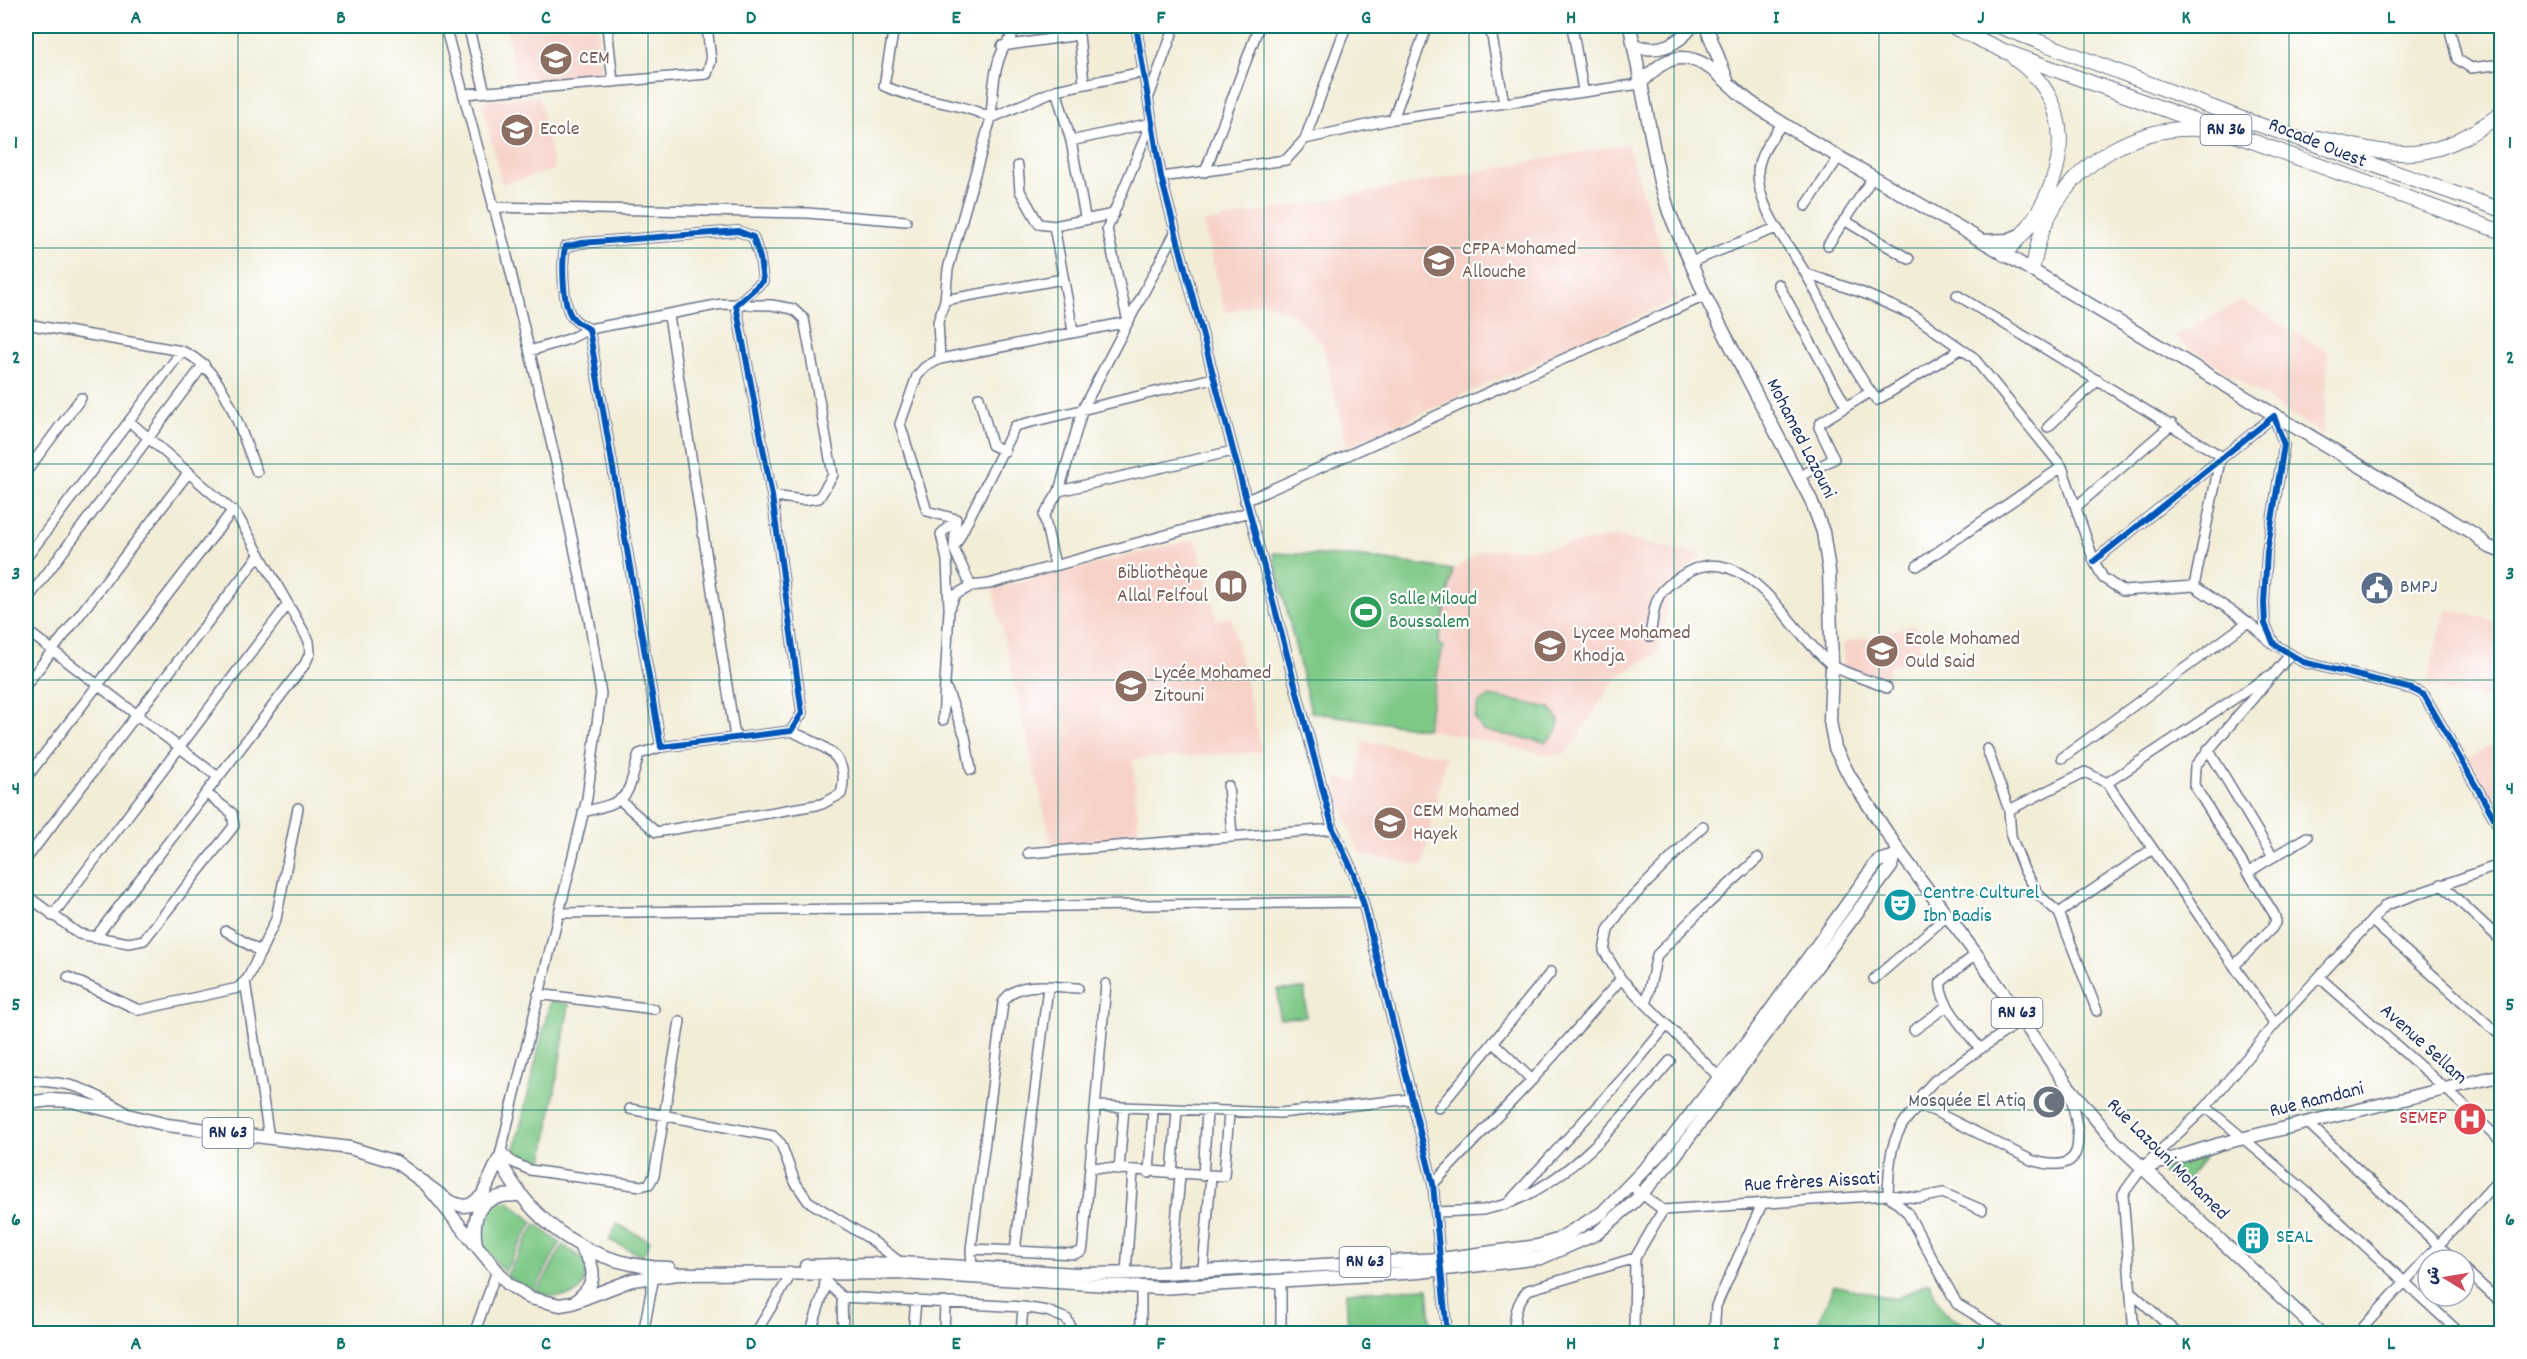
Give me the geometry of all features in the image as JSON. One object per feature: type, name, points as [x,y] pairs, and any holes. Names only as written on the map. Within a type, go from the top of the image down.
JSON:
[{"type":"highway","name":"Rocade Ouest","points":[[1951,26],[2004,51],[2233,133],[2331,172],[2502,232]]},
{"type":"highway","name":"Rocade Ouest","points":[[1998,26],[2250,122],[2502,210]]},
{"type":"highway","points":[[2004,51],[2030,72],[2047,93],[2061,137],[2061,152],[2050,188],[2030,225],[2004,254]]},
{"type":"highway","points":[[2250,122],[2382,153],[2417,154],[2456,143],[2502,113]]},
{"type":"highway","points":[[2032,270],[2043,227],[2057,201],[2103,155],[2136,137],[2169,129],[2198,128],[2233,133]]},
{"type":"main road","name":"Mohamed Lazouni","points":[[1631,26],[1660,182],[1706,297],[1823,531],[1829,571],[1832,665],[1830,721],[1836,748],[1850,777],[1896,854]]},
{"type":"main road","points":[[1634,45],[1651,49],[1668,46],[1683,36],[1692,26]]},
{"type":"main road","points":[[1706,26],[1728,84]]},
{"type":"main road","points":[[1668,46],[1672,59]]},
{"type":"main road","points":[[1640,84],[1660,64],[1672,59],[1686,58],[1701,63],[1782,124],[1984,241],[2474,534],[2487,546],[2502,552]]},
{"type":"main road","points":[[1984,241],[2007,240],[2020,235]]},
{"type":"main road","points":[[1141,1288],[1281,1281],[1441,1264],[1500,1264],[1561,1251],[1596,1234],[1642,1194],[1707,1116],[1891,867],[1896,854]]},
{"type":"main road","name":"Rue Lazouni Mohamed","points":[[1896,854],[1976,954],[2068,1086],[2115,1142],[2321,1334]]},
{"type":"main road","name":"RN 63","points":[[26,1103],[51,1100],[72,1101],[136,1118],[350,1148],[386,1157],[406,1167],[424,1182],[496,1273],[530,1298],[560,1305],[573,1303],[655,1272],[1126,1274],[1203,1269],[1441,1264],[1538,1246],[1557,1240],[1588,1224],[1631,1186],[1719,1077],[1805,964],[1878,861],[1896,854]]},
{"type":"main road","name":"Rue Ramdani","points":[[2142,1168],[2243,1139],[2502,1075]]},
{"type":"main road","points":[[500,1155],[520,1195],[540,1215],[596,1254],[618,1263],[655,1272]]},
{"type":"main road","points":[[476,1247],[475,1219],[500,1155]]},
{"type":"main road","points":[[424,1182],[456,1204],[470,1205],[485,1198],[520,1195]]},
{"type":"main road","points":[[573,1303],[588,1290],[594,1276],[590,1260],[575,1241]]},
{"type":"main road","name":"RN 63","points":[[655,1272],[826,1273],[901,1263],[1141,1288]]},
{"type":"street","points":[[445,26],[506,252],[530,351],[558,471],[600,682],[600,711],[583,812],[500,1155],[530,1170],[645,1186],[654,1176],[680,1021]]},
{"type":"street","points":[[468,26],[485,92]]},
{"type":"street","points":[[607,26],[613,82]]},
{"type":"street","points":[[464,94],[706,74],[711,62],[707,26]]},
{"type":"street","points":[[891,26],[894,27],[884,86],[908,97],[974,110],[992,118],[1056,90],[1143,72]]},
{"type":"street","points":[[940,359],[938,322],[945,300],[948,268],[992,118],[993,96],[1002,46],[1012,37],[1012,26]]},
{"type":"street","points":[[1136,26],[1161,177],[1175,233],[1333,829],[1354,874],[1363,902],[1432,1185],[1437,1212],[1447,1334]]},
{"type":"street","points":[[1147,102],[1175,26]]},
{"type":"street","points":[[1205,172],[1259,26]]},
{"type":"street","points":[[1161,177],[1286,160],[1297,151],[1305,139],[1346,26]]},
{"type":"street","points":[[1393,119],[1427,26]]},
{"type":"street","points":[[1490,26],[1504,103]]},
{"type":"street","points":[[1572,26],[1583,90]]},
{"type":"street","points":[[2449,26],[2457,59],[2471,68],[2502,64]]},
{"type":"street","points":[[1002,46],[1078,30],[1084,83]]},
{"type":"street","points":[[1305,139],[1393,119],[1583,90],[1640,84]]},
{"type":"street","points":[[1056,90],[1071,141],[1085,218]]},
{"type":"street","points":[[1071,141],[1151,123]]},
{"type":"street","points":[[1128,322],[1107,229],[1151,123]]},
{"type":"street","points":[[1782,124],[1764,152],[1758,172],[1760,190],[1776,228],[1807,274],[1870,392],[1877,400],[1961,349]]},
{"type":"street","points":[[1806,206],[1839,157]]},
{"type":"street","points":[[1018,166],[1020,191],[1038,224],[1054,226],[1114,214]]},
{"type":"street","points":[[1828,244],[1873,177]]},
{"type":"street","points":[[492,207],[807,213],[906,221]]},
{"type":"street","points":[[1844,220],[1909,259]]},
{"type":"street","points":[[1054,226],[1073,331]]},
{"type":"street","points":[[1691,262],[1776,228]]},
{"type":"street","points":[[661,747],[589,329],[572,318],[567,302],[562,262],[565,247],[580,243],[738,231],[753,237],[760,258],[762,281],[736,305]]},
{"type":"street","points":[[1055,565],[1044,516],[1059,490],[1082,410],[1175,233]]},
{"type":"street","points":[[1807,274],[1863,293],[1913,315],[1973,357],[2062,467],[2094,561],[2103,578],[2123,591],[2194,586],[2248,622],[2289,656],[2303,662],[2412,689],[2424,695],[2502,832]]},
{"type":"street","points":[[945,300],[1063,279]]},
{"type":"street","points":[[1778,284],[1846,406]]},
{"type":"street","points":[[1957,295],[2172,424],[2221,456]]},
{"type":"street","points":[[1245,501],[1706,297]]},
{"type":"street","points":[[530,351],[569,339],[589,329],[669,316],[722,304],[771,305],[793,309],[804,319],[833,475],[819,498],[803,500],[772,496]]},
{"type":"street","points":[[736,305],[772,496],[802,713],[791,731]]},
{"type":"street","points":[[669,316],[735,737]]},
{"type":"street","points":[[956,519],[927,511],[900,424],[917,376],[925,367],[940,359],[1128,322]]},
{"type":"street","points":[[26,324],[182,351],[204,364],[221,387],[257,472]]},
{"type":"street","points":[[26,558],[182,351]]},
{"type":"street","points":[[26,601],[204,364]]},
{"type":"street","points":[[954,549],[1005,452],[1015,426],[1213,378]]},
{"type":"street","points":[[2049,427],[2098,380]]},
{"type":"street","points":[[1798,477],[1834,459],[1819,424],[1870,392]]},
{"type":"street","points":[[979,397],[992,444],[1005,452]]},
{"type":"street","points":[[26,472],[81,398]]},
{"type":"street","points":[[2094,561],[2221,456],[2274,416],[2284,445],[2267,552],[2264,603],[2265,624],[2274,644]]},
{"type":"street","points":[[95,938],[308,661],[309,642],[233,510],[129,421]]},
{"type":"street","points":[[2076,506],[2172,424]]},
{"type":"street","points":[[1059,490],[1233,452]]},
{"type":"street","points":[[2194,586],[2221,456]]},
{"type":"street","points":[[1917,566],[2062,467]]},
{"type":"street","points":[[26,685],[189,472]]},
{"type":"street","points":[[26,778],[233,510]]},
{"type":"street","points":[[949,609],[955,595],[971,586],[989,584],[1248,512]]},
{"type":"street","points":[[956,519],[954,549],[971,586]]},
{"type":"street","points":[[942,720],[949,609],[947,560],[941,534],[956,519]]},
{"type":"street","points":[[26,859],[260,554]]},
{"type":"street","points":[[1650,636],[1657,596],[1674,580],[1697,566],[1729,567],[1753,580],[1795,630],[1832,665],[1887,688]]},
{"type":"street","points":[[51,916],[288,604]]},
{"type":"street","points":[[2062,758],[2248,622]]},
{"type":"street","points":[[26,630],[218,777]]},
{"type":"street","points":[[2234,966],[2276,921],[2194,785],[2195,766],[2289,656]]},
{"type":"street","points":[[2107,783],[2281,668]]},
{"type":"street","points":[[945,685],[965,736],[970,771]]},
{"type":"street","points":[[583,812],[615,804],[620,800],[629,793],[639,754],[661,747],[735,737],[791,731],[829,750],[843,765],[845,778],[841,794],[822,804],[656,832],[620,800]]},
{"type":"street","points":[[1987,749],[2009,810],[2011,836],[2024,870],[2040,896],[2059,913],[2097,1011]]},
{"type":"street","points":[[2208,749],[2273,857]]},
{"type":"street","points":[[2009,810],[2085,772],[2107,783],[2151,850],[2275,1024]]},
{"type":"street","points":[[1228,786],[1232,835]]},
{"type":"street","points":[[26,895],[71,930],[95,938],[134,943],[148,938],[232,830],[234,821],[232,813],[206,793]]},
{"type":"street","points":[[68,977],[139,1010],[234,990],[245,981],[279,912],[298,808]]},
{"type":"street","points":[[1703,826],[1624,906],[1608,930],[1604,951],[1621,979],[1719,1077]]},
{"type":"street","points":[[1028,853],[1148,845],[1232,835],[1333,829]]},
{"type":"street","points":[[2247,873],[2307,837]]},
{"type":"street","points":[[2059,913],[2151,850]]},
{"type":"street","points":[[1646,1003],[1658,955],[1758,858]]},
{"type":"street","points":[[2134,1334],[2133,1293],[2123,1194],[2142,1168],[2206,1107],[2275,1024],[2386,905],[2502,864]]},
{"type":"street","points":[[2441,884],[2502,941]]},
{"type":"street","points":[[560,913],[1363,902]]},
{"type":"street","points":[[1874,979],[1947,916]]},
{"type":"street","points":[[2372,921],[2502,1037]]},
{"type":"street","points":[[226,931],[261,952]]},
{"type":"street","points":[[1976,954],[1941,982],[1940,992],[1947,1006],[1980,1049]]},
{"type":"street","points":[[1439,1108],[1551,972]]},
{"type":"street","name":"Avenue Sellam","points":[[2319,977],[2502,1142]]},
{"type":"street","points":[[1432,1185],[1532,1080],[1621,979]]},
{"type":"street","points":[[245,981],[269,1138]]},
{"type":"street","points":[[971,1249],[1074,1254],[1082,1251],[1106,984]]},
{"type":"street","points":[[1016,1251],[1048,987]]},
{"type":"street","points":[[972,1272],[971,1249],[1003,1003],[1006,996],[1018,988],[1078,988]]},
{"type":"street","points":[[538,994],[654,1009]]},
{"type":"street","points":[[1914,1030],[1947,1006]]},
{"type":"street","points":[[1982,1210],[1943,1193],[1920,1198],[1888,1195],[1890,1154],[1896,1133],[1908,1116],[1918,1107],[1922,1094],[1934,1081],[2022,1020]]},
{"type":"street","points":[[1507,1204],[1624,1077],[1667,1025]]},
{"type":"street","points":[[1493,1042],[1532,1080]]},
{"type":"street","points":[[1437,1212],[1483,1210],[1507,1204],[1540,1190],[1592,1150],[1670,1061]]},
{"type":"street","points":[[26,1080],[81,1087],[136,1118]]},
{"type":"street","points":[[1918,1107],[1932,1110],[2031,1160],[2046,1165],[2059,1164],[2071,1161],[2078,1153],[2079,1141],[2068,1086]]},
{"type":"street","points":[[1096,1106],[1229,1113],[1280,1113],[1411,1099]]},
{"type":"street","points":[[2206,1107],[2308,1193],[2461,1334]]},
{"type":"street","points":[[1119,1170],[1125,1108]]},
{"type":"street","points":[[630,1109],[777,1138],[782,1144],[795,1182],[808,1201],[870,1239],[901,1263]]},
{"type":"street","points":[[1149,1173],[1153,1110]]},
{"type":"street","points":[[1172,1272],[1177,1111]]},
{"type":"street","points":[[1203,1269],[1207,1112]]},
{"type":"street","points":[[1090,1167],[1221,1177],[1225,1173],[1229,1113]]},
{"type":"street","points":[[2308,1123],[2440,1248]]},
{"type":"street","points":[[1126,1274],[1133,1171]]},
{"type":"street","points":[[2357,1334],[2404,1280],[2502,1176]]},
{"type":"street","points":[[1631,1186],[1663,1210],[1635,1258],[1634,1334]]},
{"type":"street","name":"Rue frères Aissati","points":[[1663,1210],[1888,1195],[1907,1212],[1957,1304],[2006,1334]]},
{"type":"street","points":[[1714,1334],[1716,1306],[1762,1204]]},
{"type":"street","points":[[1514,1334],[1515,1312],[1520,1299],[1528,1290],[1635,1258]]},
{"type":"street","points":[[642,1334],[655,1272]]},
{"type":"street","points":[[474,1334],[496,1273]]},
{"type":"street","points":[[826,1273],[842,1297],[843,1334]]},
{"type":"street","points":[[810,1334],[826,1273]]},
{"type":"street","points":[[755,1334],[792,1274]]},
{"type":"street","points":[[2476,1280],[2502,1304]]},
{"type":"street","points":[[1281,1281],[1281,1334]]},
{"type":"street","points":[[1141,1288],[1141,1334]]},
{"type":"street","points":[[2133,1293],[2178,1334]]},
{"type":"street","points":[[842,1297],[1023,1307],[1058,1314],[1067,1319],[1074,1334]]},
{"type":"street","points":[[914,1334],[916,1300]]},
{"type":"street","points":[[944,1334],[945,1302]]},
{"type":"street","points":[[1021,1334],[1023,1307]]},
{"type":"shaded area","name":"CEM","points":[[507,26],[598,26],[602,76],[514,79]]},
{"type":"shaded area","name":"Ecole","points":[[539,97],[554,170],[502,184],[483,106],[488,100]]},
{"type":"shaded area","name":"CFPA Mohamed Allouche","points":[[1627,144],[1678,299],[1347,447],[1323,344],[1293,314],[1263,302],[1225,312],[1203,223]]},
{"type":"shaded area","points":[[2242,301],[2329,352],[2323,435],[2174,337]]},
{"type":"shaded area","name":"Lycee Mohamed Khodja","points":[[1619,537],[1701,555],[1670,591],[1659,652],[1617,677],[1565,754],[1551,755],[1426,729],[1442,647],[1438,645],[1453,570],[1483,550],[1547,548]]},
{"type":"shaded area","name":"Lycée Mohamed Zitouni","points":[[1196,539],[1217,620],[1231,617],[1262,752],[1133,759],[1139,838],[1052,846],[993,589]]},
{"type":"shaded area","points":[[2446,609],[2501,622],[2501,701],[2441,693],[2441,688],[2426,686]]},
{"type":"shaded area","name":"Ecole Mohamed Ould Said","points":[[1915,625],[1923,660],[1888,665],[1891,680],[1882,683],[1861,673],[1844,672],[1843,643]]},
{"type":"shaded area","name":"CEM Mohamed Hayek","points":[[1363,741],[1446,756],[1423,866],[1360,854],[1336,793],[1337,778],[1358,782]]},
{"type":"shaded area","points":[[2501,741],[2502,817],[2501,818],[2469,757]]},
{"type":"shaded area","points":[[1428,1288],[1431,1333],[1348,1333],[1346,1292]]},
{"type":"green space","name":"Salle Miloud Boussalem","points":[[1273,553],[1365,557],[1453,570],[1438,645],[1443,646],[1426,729],[1311,712]]},
{"type":"green space","points":[[1490,696],[1550,708],[1559,720],[1557,732],[1545,742],[1483,731],[1475,718],[1478,704]]},
{"type":"green space","points":[[1305,989],[1306,1017],[1279,1018],[1278,990]]},
{"type":"green space","points":[[550,1001],[569,1004],[543,1163],[519,1160],[514,1153]]},
{"type":"green space","points":[[2208,1153],[2180,1188],[2161,1170]]},
{"type":"green space","points":[[508,1201],[533,1222],[504,1272],[484,1247],[477,1230],[488,1205]]},
{"type":"green space","points":[[536,1224],[560,1243],[533,1293],[506,1276]]},
{"type":"green space","points":[[617,1224],[650,1241],[642,1256],[609,1240]]},
{"type":"green space","points":[[563,1245],[584,1260],[586,1273],[581,1289],[575,1294],[558,1297],[536,1294]]},
{"type":"green space","points":[[1929,1282],[1943,1312],[1978,1333],[1814,1333],[1834,1285],[1896,1299]]},
{"type":"green space","points":[[1428,1288],[1431,1325],[1348,1329],[1346,1292]]},
{"type":"cycle path","points":[[1136,26],[1161,177],[1333,829],[1354,874],[1363,902],[1433,1184],[1447,1334]]},
{"type":"cycle path","points":[[738,231],[753,237],[760,258],[763,281],[736,305],[772,496],[802,713],[791,731],[661,747],[589,329],[573,318],[569,312],[565,295],[563,273],[565,247],[581,243],[738,231]]},
{"type":"cycle path","points":[[2094,561],[2274,416],[2284,445],[2267,552],[2264,603],[2265,624],[2274,644],[2303,662],[2412,689],[2424,695],[2502,832]]},
{"type":"place","name":"CEM","points":[[556,59]]},
{"type":"place","name":"Ecole","points":[[517,130]]},
{"type":"place","name":"CFPA Mohamed Allouche","points":[[1439,261]]},
{"type":"place","name":"Bibliothèque Allal Felfoul","points":[[1231,586]]},
{"type":"place","name":"BMPJ","points":[[2377,588]]},
{"type":"place","name":"Salle Miloud Boussalem","points":[[1366,612]]},
{"type":"place","name":"Lycee Mohamed Khodja","points":[[1550,646]]},
{"type":"place","name":"Ecole Mohamed Ould Said","points":[[1882,651]]},
{"type":"place","name":"Lycée Mohamed Zitouni","points":[[1131,686]]},
{"type":"place","name":"CEM Mohamed Hayek","points":[[1390,823]]},
{"type":"place","name":"Centre Culturel Ibn Badis","points":[[1900,905]]},
{"type":"place","name":"Mosquée El Atiq","points":[[2049,1102]]},
{"type":"place","name":"SEMEP","points":[[2470,1119]]},
{"type":"place","name":"SEAL","points":[[2253,1238]]}]
